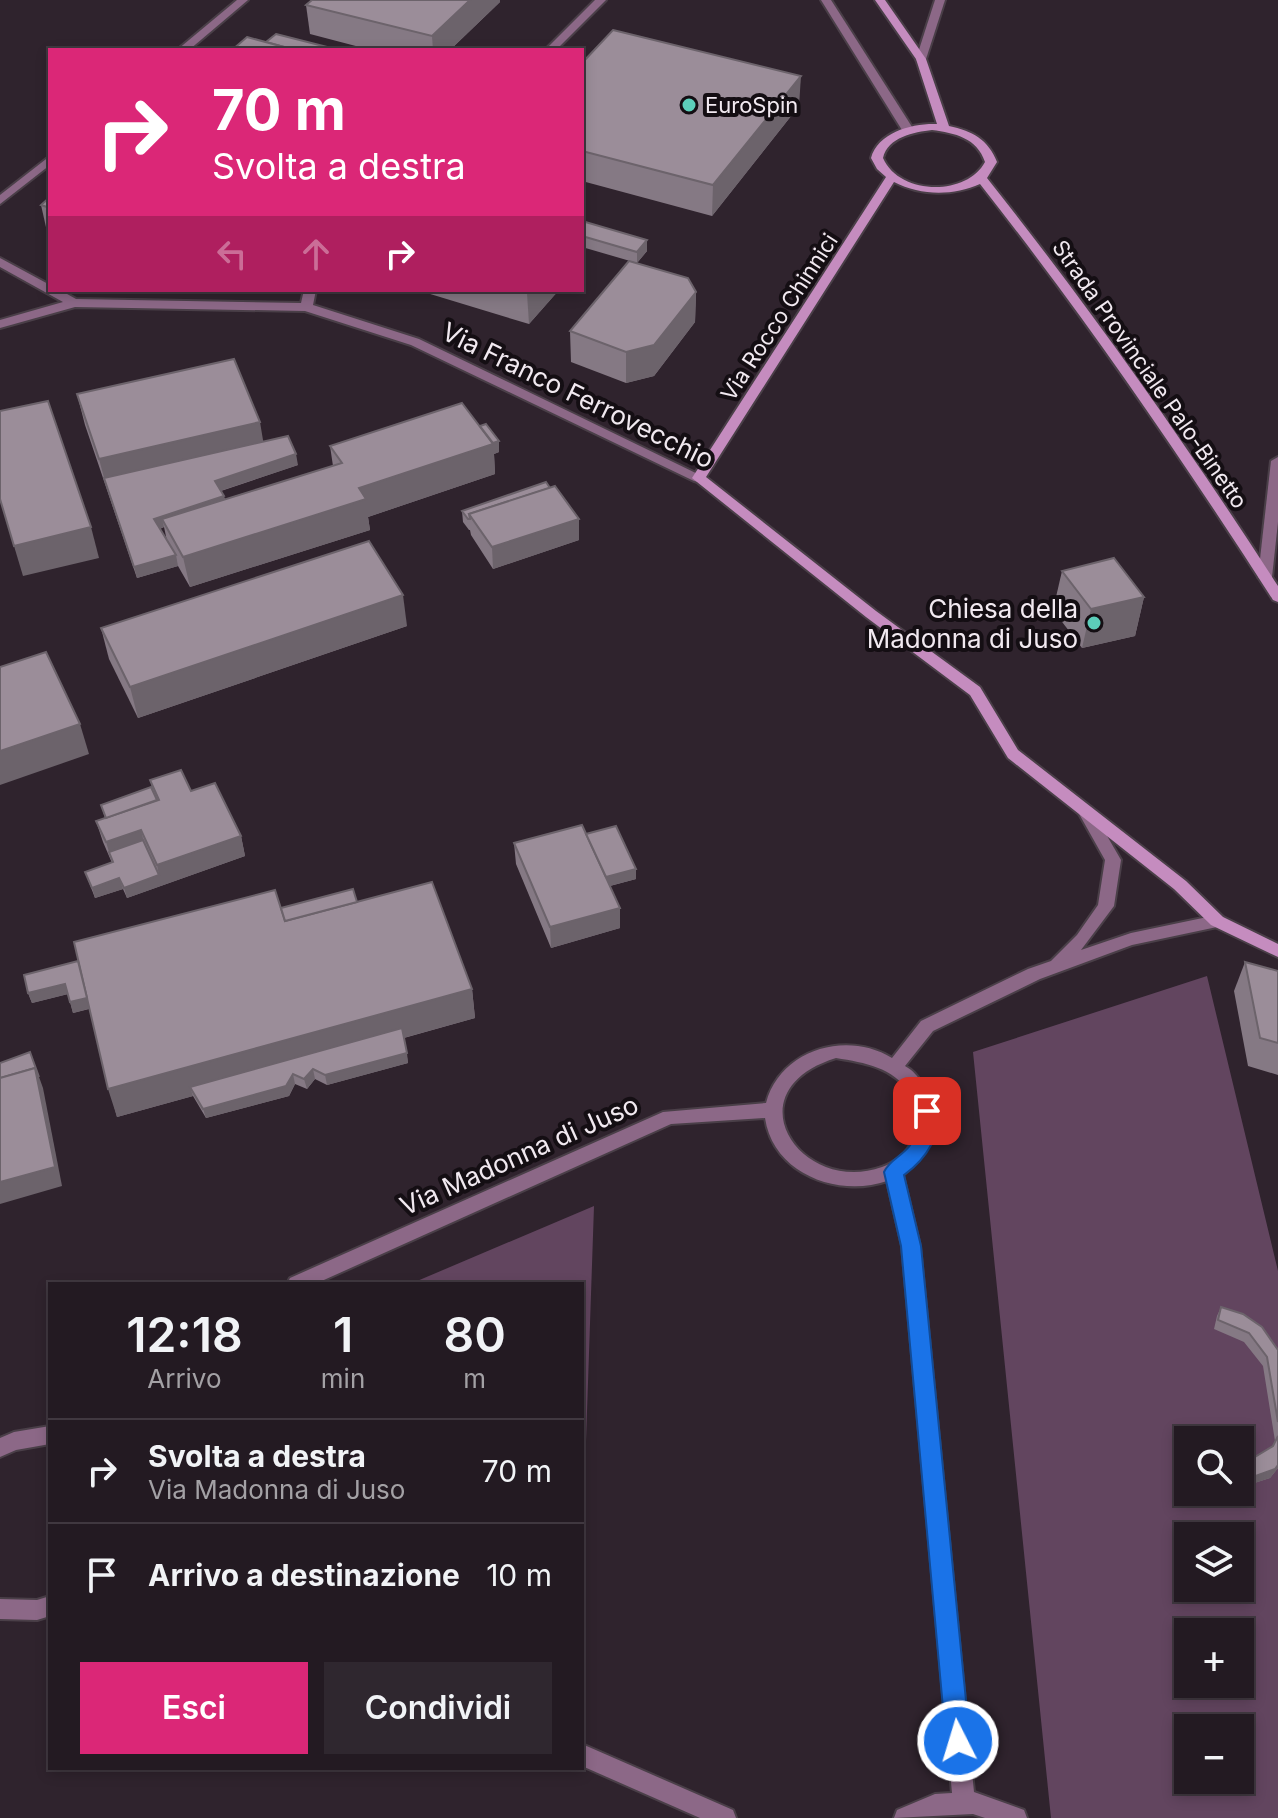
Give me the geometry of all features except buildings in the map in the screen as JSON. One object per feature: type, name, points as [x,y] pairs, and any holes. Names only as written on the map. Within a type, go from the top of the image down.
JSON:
[{"type":"street","points":[[184,48],[243,0]]},
{"type":"street","points":[[552,48],[601,0]]},
{"type":"street","points":[[826,0],[908,130]]},
{"type":"street","points":[[880,0],[921,59],[944,128]]},
{"type":"street","points":[[921,59],[940,0]]},
{"type":"street","points":[[944,128],[982,144],[991,162],[981,178],[955,188],[913,186],[892,177],[878,159],[879,150],[885,142],[908,130],[944,128]]},
{"type":"street","points":[[0,201],[48,161]]},
{"type":"street","name":"Via Rocco Chinnici","points":[[699,478],[892,177]]},
{"type":"street","name":"Strada Provinciale Palo-Binetto","points":[[981,178],[1058,272],[1208,489],[1278,597]]},
{"type":"street","name":"Via Franco Ferrovecchio","points":[[0,262],[48,289]]},
{"type":"street","name":"Via Franco Ferrovecchio","points":[[54,292],[74,303],[306,307],[415,342],[699,478],[871,614],[975,691],[1013,754],[1180,885],[1217,921],[1278,951]]},
{"type":"street","points":[[306,307],[310,292]]},
{"type":"street","points":[[0,324],[74,303]]},
{"type":"street","points":[[1265,577],[1278,461]]},
{"type":"street","points":[[1052,967],[1083,939],[1106,906],[1113,860],[1086,812]]},
{"type":"street","points":[[896,1065],[927,1026],[1052,967],[1131,939],[1217,921]]},
{"type":"street","points":[[836,1051],[857,1052],[896,1065],[922,1094],[927,1120],[921,1146],[894,1172],[871,1179],[847,1181],[824,1175],[803,1164],[786,1149],[776,1130],[773,1110],[776,1093],[785,1077],[799,1065],[816,1056],[836,1051]]},
{"type":"street","name":"Via Madonna di Juso","points":[[300,1282],[669,1117],[773,1110]]},
{"type":"street","points":[[894,1172],[911,1246],[964,1803]]},
{"type":"street","points":[[0,1448],[47,1430]]},
{"type":"street","points":[[0,1609],[37,1610],[48,1607]]},
{"type":"street","points":[[584,1756],[725,1818]]},
{"type":"street","points":[[905,1818],[935,1805],[964,1803],[973,1803],[1016,1818]]},
{"type":"shaded area","points":[[1207,976],[1278,1271],[1278,1818],[1051,1818],[973,1052]]},
{"type":"shaded area","points":[[594,1206],[584,1500],[584,1282],[415,1282]]},
{"type":"place","name":"EuroSpin","points":[[689,105]]},
{"type":"place","name":"Chiesa della Madonna di Juso","points":[[1094,623]]},
{"type":"route","points":[[927,1111],[927,1129],[921,1146],[894,1172],[911,1246],[958,1741]]}]
